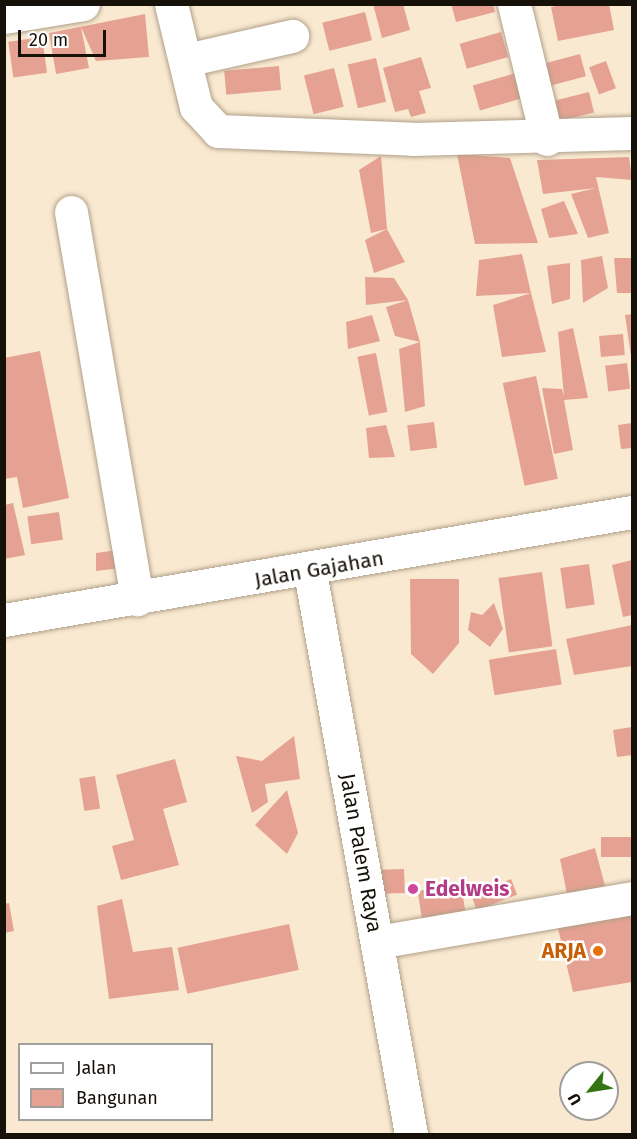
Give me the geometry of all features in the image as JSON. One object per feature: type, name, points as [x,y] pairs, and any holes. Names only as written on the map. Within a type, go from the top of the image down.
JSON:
[{"type":"street","points":[[4,17],[83,4]]},
{"type":"street","points":[[171,4],[196,107],[218,130],[547,139],[633,133]]},
{"type":"street","points":[[514,4],[547,139]]},
{"type":"street","points":[[186,60],[292,36]]},
{"type":"street","points":[[71,212],[136,599]]},
{"type":"street","name":"Jalan Gajahan","points":[[4,620],[310,572],[633,512]]},
{"type":"street","name":"Jalan Palem Raya","points":[[310,572],[411,1134]]},
{"type":"street","points":[[378,942],[633,898]]},
{"type":"building","points":[[373,4],[403,4],[410,30],[382,38]]},
{"type":"building","points":[[451,4],[493,4],[495,12],[456,22]]},
{"type":"building","points":[[565,4],[609,4],[614,30],[558,41],[551,7]]},
{"type":"building","points":[[365,12],[372,40],[329,51],[322,23]]},
{"type":"building","points":[[145,14],[149,57],[96,61],[81,27],[89,68],[56,74],[49,33]]},
{"type":"building","points":[[501,32],[508,57],[467,69],[460,44]]},
{"type":"building","points":[[42,37],[47,73],[13,77],[8,42]]},
{"type":"building","points":[[580,54],[586,76],[551,86],[545,63]]},
{"type":"building","points":[[421,57],[431,88],[419,91],[426,113],[411,117],[408,109],[395,112],[383,68]]},
{"type":"building","points":[[376,58],[386,102],[358,108],[348,65]]},
{"type":"building","points":[[606,61],[616,88],[599,94],[589,67]]},
{"type":"building","points":[[279,66],[281,90],[226,95],[224,71]]},
{"type":"building","points":[[334,68],[344,107],[314,114],[304,75]]},
{"type":"building","points":[[516,73],[523,98],[480,110],[473,85]]},
{"type":"building","points":[[589,92],[594,112],[557,122],[552,101]]},
{"type":"building","points":[[457,154],[510,158],[538,243],[475,244]]},
{"type":"building","points":[[381,156],[387,229],[371,233],[359,170]]},
{"type":"building","points":[[629,157],[632,180],[596,177],[609,233],[588,238],[571,194],[596,188],[543,194],[537,160]]},
{"type":"building","points":[[564,201],[578,234],[549,238],[541,209]]},
{"type":"building","points":[[387,229],[405,262],[374,273],[365,240]]},
{"type":"building","points":[[522,254],[531,293],[476,296],[479,260]]},
{"type":"building","points":[[602,256],[608,288],[583,303],[581,260]]},
{"type":"building","points":[[614,258],[632,258],[632,293],[617,293]]},
{"type":"building","points":[[570,263],[570,299],[552,304],[547,266]]},
{"type":"building","points":[[365,277],[394,278],[408,300],[366,305]]},
{"type":"building","points":[[531,293],[546,352],[502,357],[493,305]]},
{"type":"building","points":[[408,300],[420,342],[395,336],[386,307]]},
{"type":"building","points":[[632,314],[632,356],[631,356],[625,315]]},
{"type":"building","points":[[372,315],[380,341],[348,349],[346,322]]},
{"type":"building","points":[[573,328],[588,398],[564,400],[573,450],[554,454],[542,388],[562,389],[564,396],[558,332]]},
{"type":"building","points":[[623,334],[625,355],[601,357],[599,336]]},
{"type":"building","points":[[420,342],[425,406],[405,412],[399,349]]},
{"type":"building","points":[[40,351],[69,498],[23,508],[17,477],[4,479],[4,358]]},
{"type":"building","points":[[376,353],[387,412],[369,416],[357,357]]},
{"type":"building","points":[[627,363],[630,389],[608,391],[605,366]]},
{"type":"building","points":[[536,376],[558,479],[525,486],[503,383]]},
{"type":"building","points":[[434,422],[437,448],[410,451],[407,425]]},
{"type":"building","points":[[632,423],[632,448],[621,449],[618,425]]},
{"type":"building","points":[[386,425],[395,457],[369,458],[366,428]]},
{"type":"building","points":[[13,503],[25,555],[4,559],[4,505]]},
{"type":"building","points":[[59,512],[63,540],[31,544],[27,516]]},
{"type":"building","points":[[125,549],[130,567],[96,571],[96,553]]},
{"type":"building","points":[[632,560],[632,615],[623,617],[612,565]]},
{"type":"building","points":[[589,564],[595,605],[566,609],[560,568]]},
{"type":"building","points":[[542,572],[552,646],[509,652],[498,578]]},
{"type":"building","points":[[410,579],[459,579],[459,643],[433,674],[411,654]]},
{"type":"building","points":[[494,603],[503,629],[490,647],[468,630],[471,612],[482,615]]},
{"type":"building","points":[[632,625],[632,666],[574,675],[566,639]]},
{"type":"building","points":[[556,649],[562,685],[494,695],[489,660]]},
{"type":"building","points":[[632,727],[632,755],[617,757],[613,730]]},
{"type":"building","points":[[294,736],[300,779],[265,784],[268,802],[252,813],[236,756],[262,761]]},
{"type":"building","points":[[175,759],[187,802],[163,809],[179,865],[121,880],[112,846],[134,840],[116,775]]},
{"type":"building","points":[[95,776],[100,809],[84,811],[79,779]]},
{"type":"building","points":[[287,790],[298,833],[287,854],[255,825]]},
{"type":"building","points":[[601,837],[632,837],[632,857],[601,857]]},
{"type":"building","points":[[595,848],[605,886],[567,894],[560,859]]},
{"type":"building","points":[[404,869],[405,893],[381,894],[380,870]]},
{"type":"building","points":[[511,879],[517,895],[477,910],[471,894]]},
{"type":"building","points":[[461,884],[466,914],[422,921],[418,891]]},
{"type":"building","points":[[122,899],[133,952],[172,947],[179,990],[109,999],[97,906]]},
{"type":"building","points":[[9,903],[14,931],[4,933],[4,904]]},
{"type":"building","name":"ARJA","points":[[632,907],[632,982],[573,992],[556,920]]},
{"type":"building","points":[[289,924],[299,970],[187,994],[177,948]]},
{"type":"place","name":"Edelweis","points":[[413,889]]},
{"type":"place","name":"ARJA","points":[[598,951]]}]
